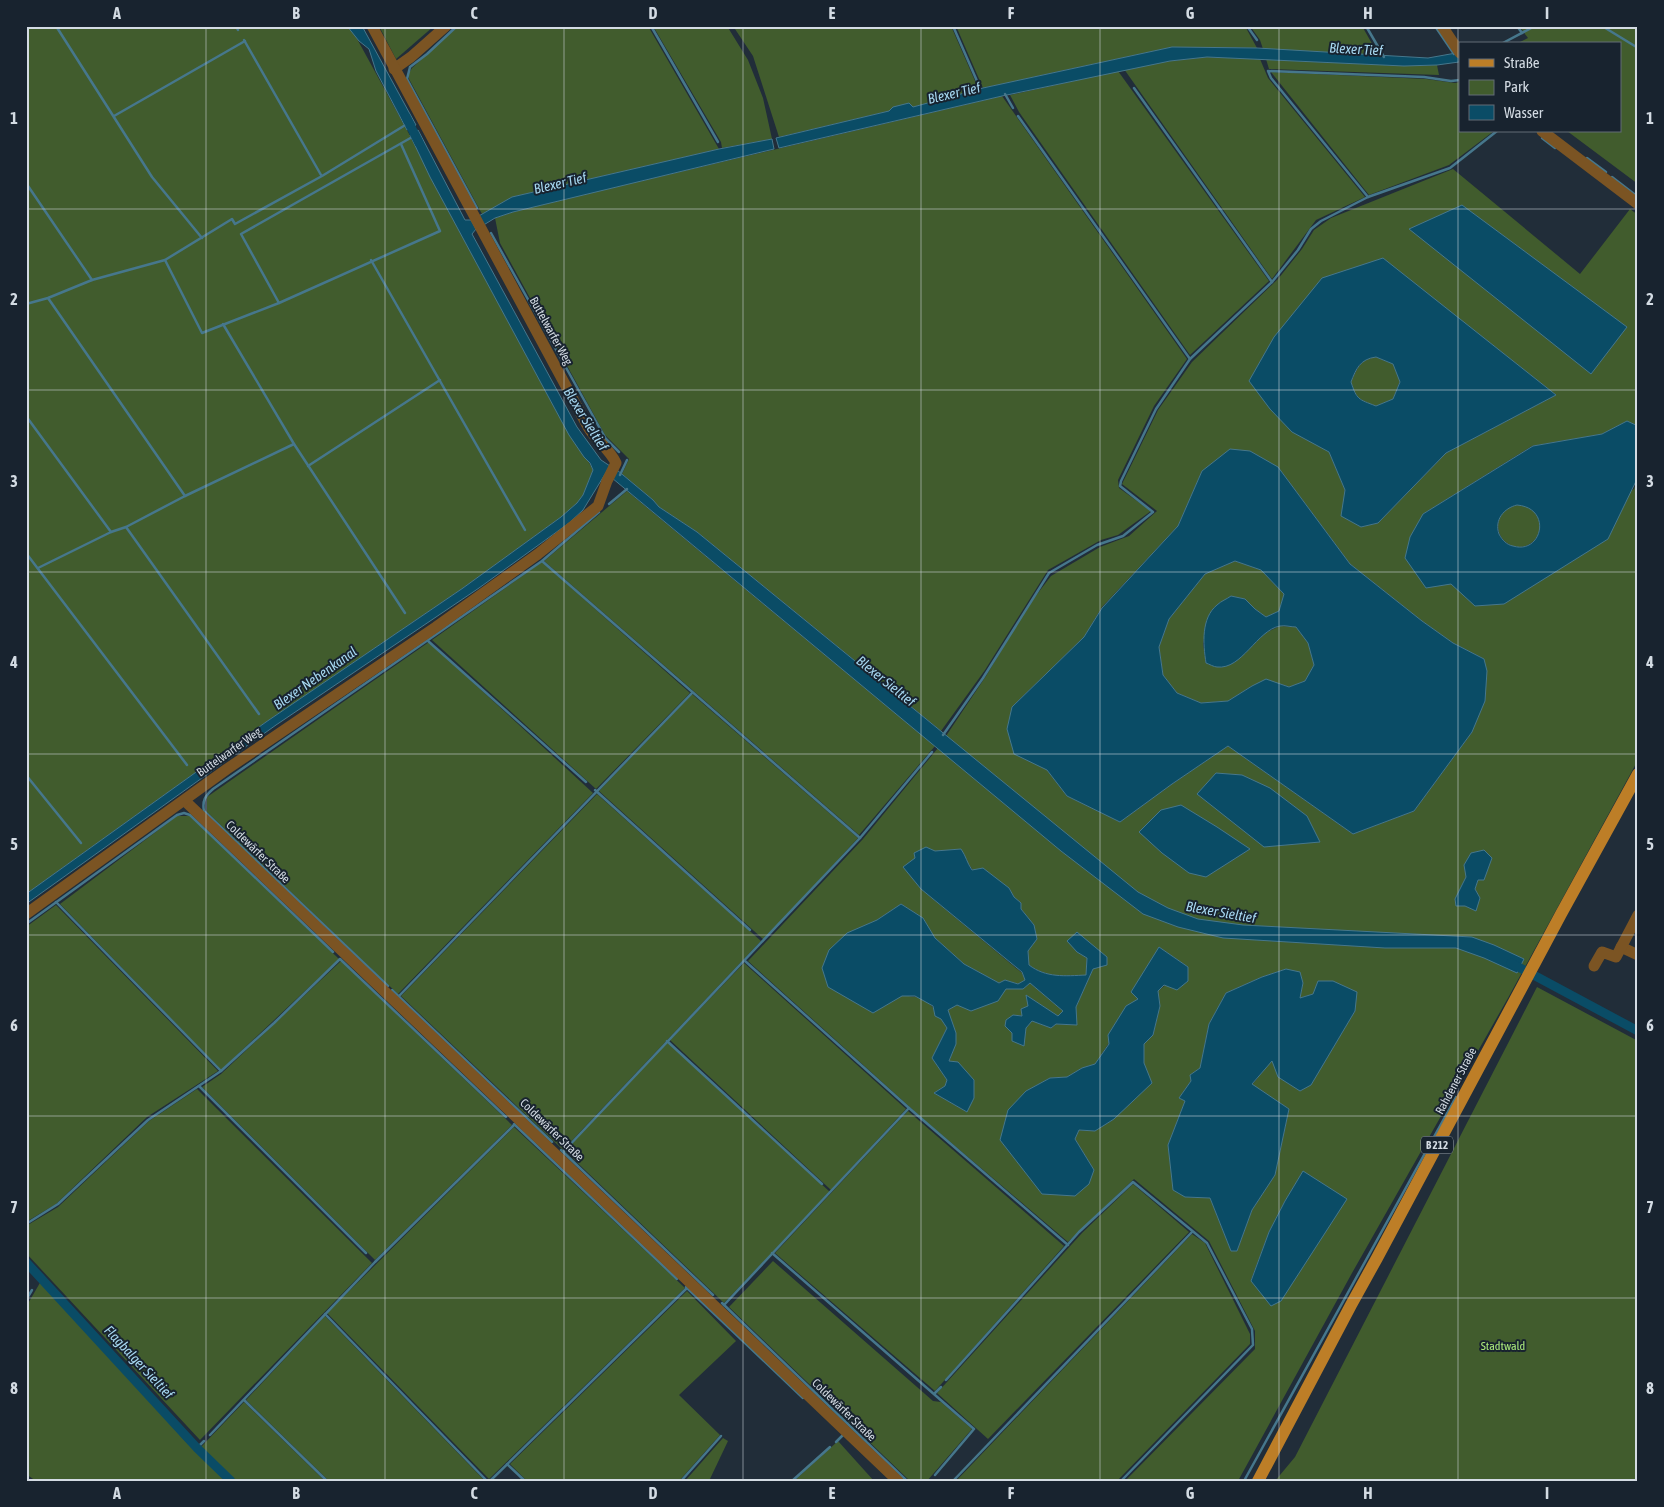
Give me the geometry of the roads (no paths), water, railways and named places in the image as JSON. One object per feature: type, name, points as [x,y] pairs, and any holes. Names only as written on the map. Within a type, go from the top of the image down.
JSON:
[{"type":"main road","name":"Rahdener Straße","points":[[1258,1481],[1638,774]]},
{"type":"street","points":[[372,26],[394,69],[411,57],[446,26]]},
{"type":"street","points":[[1442,26],[1459,51]]},
{"type":"street","name":"Buttelwarfer Weg","points":[[26,914],[227,769],[538,554],[598,506],[616,463],[614,458],[591,433],[394,69]]},
{"type":"street","points":[[1543,132],[1638,204]]},
{"type":"street","name":"Coldewärfer Straße","points":[[185,800],[898,1481]]},
{"type":"street","points":[[1594,966],[1602,952],[1616,957],[1638,915]]},
{"type":"street","points":[[1622,947],[1638,956]]},
{"type":"water","points":[[347,26],[362,26],[416,125],[407,130],[376,71],[369,49],[359,41]]},
{"type":"water","points":[[1172,47],[1257,48],[1428,58],[1456,53],[1459,57],[1459,62],[1404,66],[1207,57],[1170,61],[1002,96],[779,148],[776,138],[889,111],[893,107],[909,103],[913,107],[983,88]]},
{"type":"water","points":[[418,130],[465,220],[471,220],[476,229],[472,234],[577,427],[601,460],[610,466],[583,510],[569,523],[479,588],[276,725],[26,904],[26,894],[266,722],[463,588],[561,517],[583,495],[593,470],[590,463],[569,435],[430,177],[410,135]]},
{"type":"water","points":[[772,139],[774,149],[513,212],[495,218],[482,226],[477,217],[512,197],[719,149]]},
{"type":"water","points":[[1462,205],[1627,327],[1591,374],[1409,229]]},
{"type":"water","points":[[1383,258],[1556,395],[1446,453],[1378,523],[1361,527],[1341,516],[1345,490],[1329,452],[1292,432],[1270,409],[1249,381],[1274,337],[1322,278]],"holes":[[[1376,357],[1393,364],[1400,382],[1393,399],[1376,406],[1359,398],[1351,382],[1362,362]]]},
{"type":"water","points":[[1627,421],[1638,426],[1638,477],[1608,539],[1504,604],[1475,606],[1451,584],[1426,588],[1405,558],[1410,537],[1423,514],[1533,446],[1602,434]],"holes":[[[1517,505],[1528,508],[1536,514],[1539,522],[1537,538],[1531,544],[1523,547],[1509,545],[1499,534],[1498,524],[1501,515]]]},
{"type":"water","points":[[1230,449],[1250,451],[1278,467],[1350,564],[1453,643],[1484,659],[1487,671],[1485,701],[1472,732],[1414,811],[1353,834],[1228,746],[1120,822],[1067,796],[1047,770],[1014,754],[1007,729],[1012,707],[1084,637],[1102,608],[1178,526],[1202,471]],"holes":[[[1235,561],[1261,570],[1284,594],[1279,611],[1266,617],[1245,599],[1231,596],[1220,602],[1208,617],[1204,632],[1206,663],[1216,667],[1226,666],[1242,656],[1272,629],[1282,626],[1296,627],[1308,643],[1314,665],[1305,681],[1289,687],[1266,679],[1228,701],[1201,703],[1177,693],[1163,675],[1159,647],[1169,619],[1205,574]]]},
{"type":"water","points":[[617,470],[659,507],[697,532],[1138,892],[1168,908],[1198,919],[1243,925],[1472,937],[1524,959],[1517,973],[1456,948],[1385,948],[1223,938],[1178,927],[1143,914],[1061,851],[612,478]]},
{"type":"water","points":[[1216,773],[1242,775],[1270,788],[1307,816],[1320,842],[1264,847],[1197,794]]},
{"type":"water","points":[[1181,805],[1250,849],[1206,877],[1189,873],[1162,853],[1139,832],[1161,810]]},
{"type":"water","points":[[926,847],[935,851],[961,849],[972,870],[983,868],[1009,888],[1014,897],[1021,903],[1021,909],[1034,925],[1037,939],[1028,951],[1029,965],[1035,969],[1056,975],[1086,975],[1087,958],[1077,952],[1067,941],[1077,932],[1107,957],[1107,965],[1093,969],[1076,1007],[1077,1025],[1056,1024],[1051,1028],[1032,1021],[1026,1028],[1024,1046],[1012,1041],[1012,1033],[1005,1026],[1006,1020],[1013,1015],[1022,1016],[1021,1009],[1028,1006],[1026,995],[1058,1016],[1063,1011],[1030,983],[1023,989],[1006,989],[998,1001],[971,1011],[957,1005],[948,1010],[956,1033],[956,1044],[949,1061],[958,1062],[974,1080],[974,1098],[967,1112],[934,1093],[945,1086],[947,1080],[932,1058],[947,1028],[941,1019],[935,1016],[933,1006],[915,996],[902,996],[873,1013],[828,987],[822,968],[829,950],[847,933],[877,920],[901,904],[923,918],[935,938],[964,964],[999,983],[1005,980],[1018,984],[1025,980],[1022,972],[921,889],[903,867],[915,858],[914,853]]},
{"type":"water","points":[[1484,850],[1492,858],[1484,880],[1478,880],[1475,889],[1480,898],[1476,911],[1465,906],[1456,906],[1455,899],[1466,877],[1464,865],[1471,853]]},
{"type":"water","points":[[1159,947],[1188,967],[1188,981],[1177,990],[1164,985],[1158,991],[1160,1006],[1153,1035],[1144,1044],[1144,1063],[1152,1083],[1114,1119],[1095,1131],[1079,1130],[1075,1139],[1094,1170],[1089,1184],[1075,1196],[1042,1194],[1000,1140],[1008,1110],[1026,1091],[1050,1078],[1067,1077],[1082,1068],[1095,1064],[1109,1044],[1108,1035],[1126,1006],[1138,999],[1131,992]]},
{"type":"water","points":[[1286,969],[1300,972],[1303,983],[1300,998],[1313,994],[1318,981],[1333,981],[1357,992],[1355,1011],[1311,1085],[1300,1091],[1278,1077],[1272,1061],[1252,1084],[1289,1109],[1275,1175],[1252,1210],[1237,1251],[1231,1251],[1210,1198],[1185,1197],[1173,1190],[1168,1145],[1185,1101],[1179,1098],[1191,1081],[1190,1075],[1200,1068],[1209,1024],[1226,993]]},
{"type":"water","points":[[1303,1171],[1347,1199],[1281,1301],[1271,1306],[1251,1281],[1269,1232]]},
{"type":"waterway","points":[[56,26],[152,177],[202,238]]},
{"type":"waterway","points":[[236,26],[238,30]]},
{"type":"waterway","points":[[457,26],[410,67],[407,79],[477,208]]},
{"type":"waterway","points":[[651,26],[718,142]]},
{"type":"waterway","points":[[953,26],[977,81]]},
{"type":"waterway","points":[[1247,26],[1257,40]]},
{"type":"waterway","points":[[1366,26],[1384,57]]},
{"type":"waterway","points":[[1435,26],[1454,54]]},
{"type":"waterway","points":[[1517,26],[1522,33]]},
{"type":"waterway","name":"Blexer Tief","points":[[1505,42],[1535,26]]},
{"type":"waterway","points":[[1602,26],[1638,48]]},
{"type":"waterway","points":[[244,40],[321,175]]},
{"type":"waterway","points":[[114,116],[245,41]]},
{"type":"waterway","points":[[1368,197],[1271,78],[1268,71],[1459,80]]},
{"type":"waterway","points":[[1134,88],[1272,282]]},
{"type":"waterway","points":[[1005,94],[1013,108]]},
{"type":"waterway","points":[[1018,116],[1190,359]]},
{"type":"waterway","name":"Blexer Sieltief","points":[[406,117],[419,143]]},
{"type":"waterway","points":[[26,304],[48,298],[92,280],[165,260],[232,219],[235,224],[322,176],[407,124]]},
{"type":"waterway","points":[[943,735],[983,678],[1049,573],[1097,545],[1123,536],[1153,512],[1120,486],[1121,481],[1156,409],[1190,359],[1272,282],[1298,250],[1311,229],[1321,221],[1368,197],[1450,168],[1496,132]]},
{"type":"waterway","points":[[279,303],[241,234],[414,136]]},
{"type":"waterway","points":[[1542,138],[1555,148]]},
{"type":"waterway","points":[[165,260],[202,333],[279,303],[440,231],[401,144]]},
{"type":"waterway","points":[[1587,158],[1606,172]]},
{"type":"waterway","points":[[1612,177],[1638,197]]},
{"type":"waterway","points":[[26,183],[92,280]]},
{"type":"waterway","points":[[491,233],[606,439],[619,452]]},
{"type":"waterway","points":[[371,260],[525,530]]},
{"type":"waterway","points":[[48,298],[185,496]]},
{"type":"waterway","points":[[223,324],[294,444],[405,613]]},
{"type":"waterway","points":[[308,466],[440,380]]},
{"type":"waterway","points":[[26,416],[111,532]]},
{"type":"waterway","points":[[38,568],[294,444]]},
{"type":"waterway","points":[[620,475],[627,460]]},
{"type":"waterway","points":[[609,504],[627,489]]},
{"type":"waterway","points":[[388,986],[204,811],[203,804],[205,799],[213,789],[542,561],[599,512]]},
{"type":"waterway","points":[[126,527],[259,714]]},
{"type":"waterway","points":[[26,553],[187,765]]},
{"type":"waterway","points":[[542,561],[860,838]]},
{"type":"waterway","points":[[428,641],[586,782]]},
{"type":"waterway","points":[[399,996],[692,693]]},
{"type":"waterway","points":[[563,1152],[860,838],[932,752]]},
{"type":"waterway","points":[[26,775],[81,843]]},
{"type":"waterway","points":[[595,790],[750,930]]},
{"type":"waterway","points":[[26,924],[177,815],[184,813],[190,815],[333,952]]},
{"type":"waterway","points":[[56,902],[221,1071]]},
{"type":"waterway","points":[[340,959],[506,1117]]},
{"type":"waterway","points":[[26,1224],[58,1204],[148,1120],[221,1071],[340,959]]},
{"type":"waterway","points":[[745,961],[909,1108],[1068,1245]]},
{"type":"waterway","name":"Blexer Sieltief","points":[[1511,963],[1638,1031]]},
{"type":"waterway","points":[[392,990],[552,1142]]},
{"type":"waterway","points":[[667,1041],[822,1184]]},
{"type":"waterway","points":[[199,1086],[366,1253]]},
{"type":"waterway","points":[[1244,1481],[1456,1097]]},
{"type":"waterway","points":[[724,1305],[909,1108]]},
{"type":"waterway","points":[[514,1124],[677,1279]]},
{"type":"waterway","points":[[210,1435],[375,1262],[514,1125]]},
{"type":"waterway","points":[[561,1150],[713,1295]]},
{"type":"waterway","points":[[946,1380],[1079,1232],[1133,1182],[1207,1243],[1252,1329],[1253,1345],[1121,1481]]},
{"type":"waterway","points":[[953,1481],[1192,1232]]},
{"type":"waterway","points":[[772,1253],[974,1429],[935,1475]]},
{"type":"waterway","name":"Flagbalger Sieltief","points":[[26,1262],[197,1448],[231,1481]]},
{"type":"waterway","points":[[686,1287],[803,1398]]},
{"type":"waterway","points":[[490,1481],[687,1288]]},
{"type":"waterway","points":[[26,1300],[32,1290]]},
{"type":"waterway","points":[[722,1303],[907,1481]]},
{"type":"waterway","points":[[325,1314],[487,1481]]},
{"type":"waterway","points":[[935,1393],[941,1387]]},
{"type":"waterway","points":[[244,1400],[327,1481]]},
{"type":"waterway","points":[[836,1442],[843,1435]]},
{"type":"waterway","points":[[681,1481],[721,1436]]},
{"type":"waterway","points":[[197,1448],[204,1441]]},
{"type":"waterway","points":[[792,1481],[830,1447]]},
{"type":"waterway","points":[[507,1464],[525,1481]]},
{"type":"water label","name":"Blexer Nebenkanal","points":[[315,678]]},
{"type":"park label","name":"Stadtwald","points":[[1503,1346]]}]
